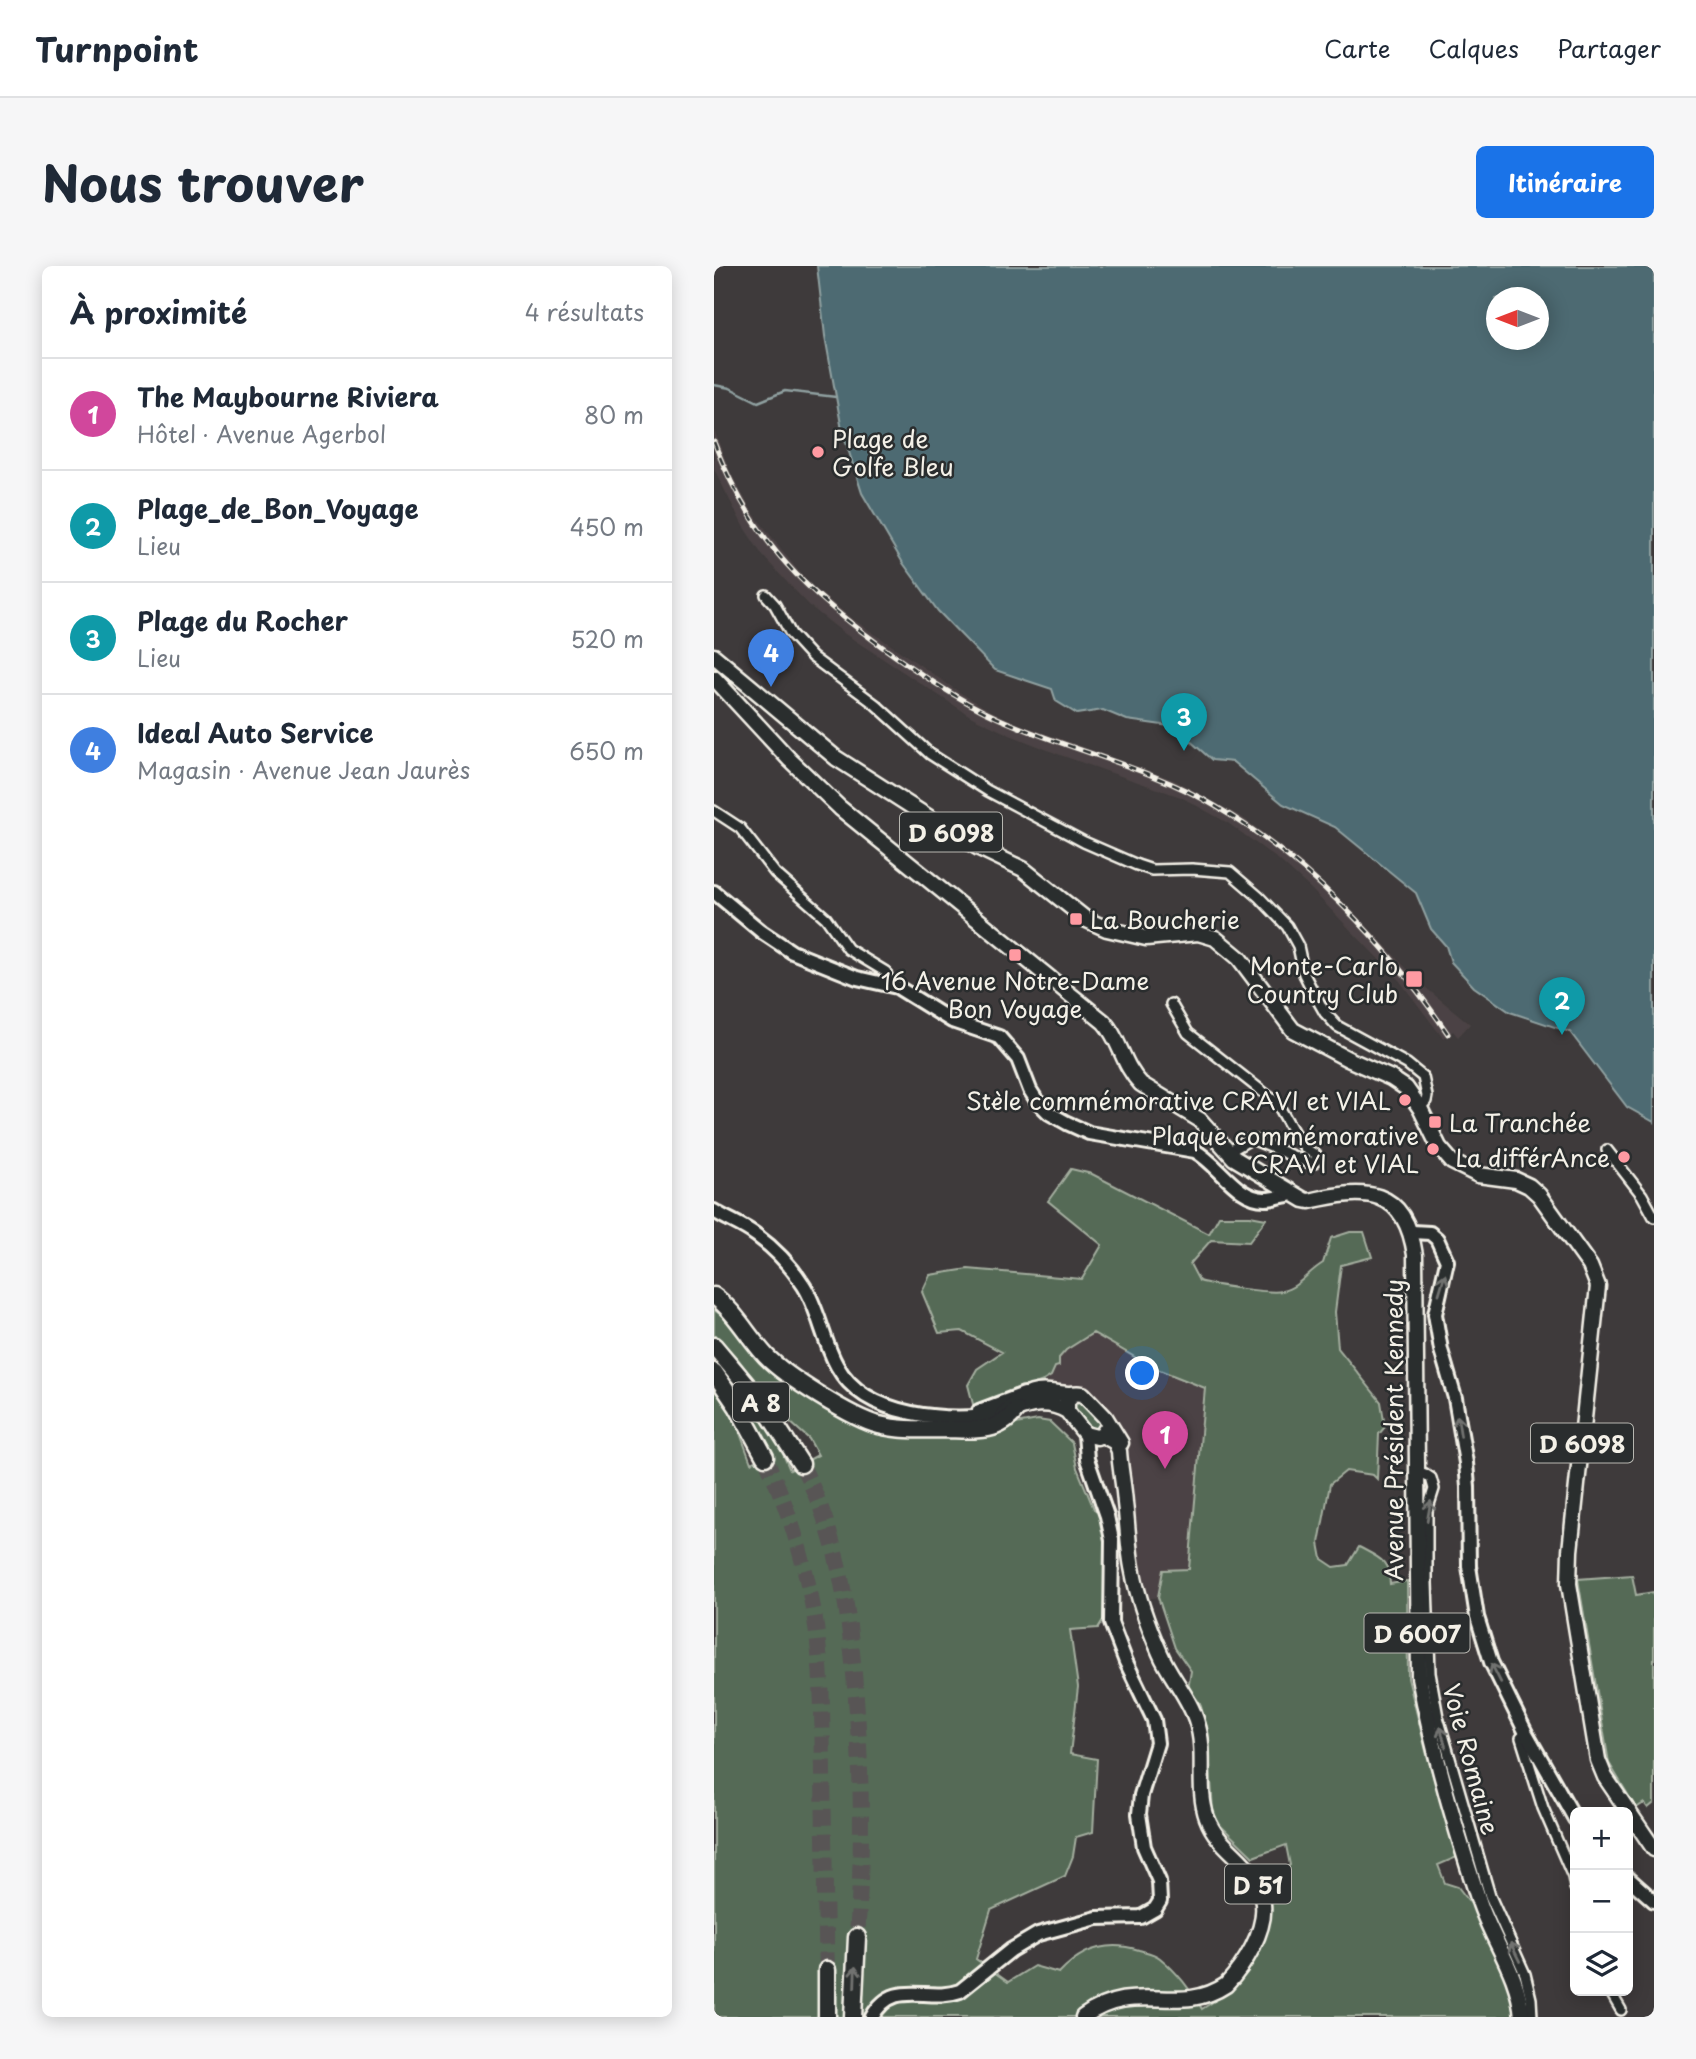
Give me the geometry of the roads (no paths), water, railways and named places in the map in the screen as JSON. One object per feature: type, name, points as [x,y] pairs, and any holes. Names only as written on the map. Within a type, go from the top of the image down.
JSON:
[{"type":"highway","points":[[714,1296],[728,1307],[736,1320]]},
{"type":"highway","points":[[714,1303],[736,1320],[778,1366],[854,1416],[892,1428],[985,1430],[996,1427],[1011,1416],[1009,1412]]},
{"type":"highway","name":"A 8","points":[[714,1346],[761,1402],[801,1464]]},
{"type":"highway","name":"A 8","points":[[714,1372],[737,1406],[765,1457]]},
{"type":"highway","points":[[853,2017],[857,1937]]},
{"type":"highway","points":[[827,1970],[827,2017]]},
{"type":"main road","name":"D 6098","points":[[714,656],[836,758],[950,831],[1023,869],[1087,920],[1107,929],[1146,938],[1198,933],[1215,938],[1239,958],[1293,1030],[1406,1088],[1420,1108],[1439,1147],[1452,1162],[1478,1175],[1504,1177],[1529,1186],[1539,1195],[1595,1276],[1598,1299],[1571,1533],[1569,1584],[1598,1760],[1605,1777],[1654,1849]]},
{"type":"main road","points":[[714,678],[790,760],[840,808],[1104,1022],[1124,1061],[1141,1084],[1200,1120],[1227,1152],[1286,1189],[1318,1199],[1364,1192],[1379,1198],[1402,1214],[1412,1232]]},
{"type":"main road","name":"Avenue Président Kennedy","points":[[1412,1232],[1415,1255],[1419,1677],[1426,1715],[1479,1902],[1517,1986],[1521,2017]]},
{"type":"main road","points":[[1042,1390],[1080,1393],[1089,1398],[1105,1417],[1098,1432],[1055,1405],[1025,1406],[1009,1412],[1026,1394],[1042,1390]]},
{"type":"main road","points":[[1067,1411],[1067,1401],[1073,1394]]},
{"type":"main road","name":"D 51","points":[[1083,2017],[1093,2009],[1109,2003],[1130,2001],[1189,2007],[1212,1996],[1236,1972],[1256,1939],[1264,1907],[1255,1876],[1215,1835],[1206,1815],[1199,1728],[1190,1705],[1166,1667],[1133,1575],[1121,1444],[1098,1432]]},
{"type":"street","points":[[766,595],[791,634],[812,657],[875,704],[930,754],[1018,809],[1126,861],[1152,870],[1230,872],[1287,926],[1298,946],[1304,974],[1325,1013],[1337,1026],[1407,1063],[1423,1077],[1427,1096],[1420,1108]]},
{"type":"street","points":[[714,811],[740,828],[775,873],[826,918],[848,949],[886,972],[889,984]]},
{"type":"street","points":[[714,892],[762,932],[792,952],[857,978],[889,984],[952,1021],[999,1037],[1018,1059],[1030,1090],[1049,1114],[1089,1133],[1195,1151],[1208,1158],[1243,1192],[1256,1198],[1286,1189]]},
{"type":"street","points":[[1171,1004],[1188,1033],[1277,1103],[1294,1133],[1317,1160],[1307,1162],[1254,1140],[1227,1152]]},
{"type":"street","points":[[1607,1150],[1642,1195],[1654,1217]]},
{"type":"street","points":[[714,1211],[757,1235],[794,1273],[805,1287],[837,1366],[858,1391],[907,1413],[974,1417],[1009,1412]]},
{"type":"street","points":[[1412,1232],[1430,1233],[1443,1248],[1447,1261],[1435,1314],[1441,1350],[1455,1398],[1466,1463],[1467,1537],[1472,1593],[1491,1662],[1526,1733],[1570,1810]]},
{"type":"street","points":[[958,1416],[994,1407],[1026,1394]]},
{"type":"street","points":[[872,2017],[884,2002],[898,1995],[950,1994],[960,1991],[1011,1950],[1044,1931],[1097,1918],[1141,1917],[1155,1909],[1160,1901],[1159,1881],[1144,1847],[1139,1814],[1141,1795],[1157,1743],[1154,1720],[1111,1623],[1112,1540],[1107,1516],[1087,1459],[1098,1432]]},
{"type":"street","name":"Voie Romaine","points":[[1416,1471],[1431,1478],[1434,1489],[1426,1519],[1429,1664],[1436,1706],[1490,1896],[1525,1974],[1532,2017]]},
{"type":"street","points":[[1526,1733],[1521,1738],[1536,1787],[1570,1870]]},
{"type":"street","points":[[1633,1882],[1654,1901]]},
{"type":"street","points":[[1613,1996],[1621,2010]]},
{"type":"water","points":[[817,266],[1654,266],[1654,1122],[1627,1107],[1570,1032],[1510,1012],[1474,987],[1451,962],[1446,946],[1431,929],[1416,893],[1335,827],[1283,804],[1233,762],[1212,760],[1188,739],[1190,723],[1173,720],[1169,726],[1127,720],[1103,710],[1077,714],[1056,701],[1052,689],[995,670],[938,611],[903,563],[862,493],[842,430],[825,336]]},
{"type":"waterway","points":[[714,385],[730,388],[758,402],[785,391],[836,397]]},
{"type":"tunnel","points":[[765,1457],[797,1540],[810,1593],[820,1660],[827,1970]]},
{"type":"tunnel","points":[[801,1464],[814,1490],[833,1544],[849,1628],[860,1780],[861,1843],[857,1937]]},
{"type":"railway","points":[[714,442],[729,478],[765,538],[786,564],[836,611],[909,666],[982,711],[1167,782],[1215,806],[1249,828],[1314,878],[1344,907],[1399,968],[1448,1034]]},
{"type":"place","name":"Plage de Golfe Bleu","points":[[818,452]]},
{"type":"place","name":"Ideal Auto Service","points":[[771,687]]},
{"type":"place","name":"Plage du Rocher","points":[[1184,751]]},
{"type":"place","name":"La Boucherie","points":[[1076,919]]},
{"type":"place","name":"16 Avenue Notre-Dame Bon Voyage","points":[[1015,955]]},
{"type":"place","name":"Monte-Carlo Country Club","points":[[1414,979]]},
{"type":"place","name":"Plage_de_Bon_Voyage","points":[[1562,1035]]},
{"type":"place","name":"Stèle commémorative CRAVI et VIAL","points":[[1405,1100]]},
{"type":"place","name":"La Tranchée","points":[[1435,1122]]},
{"type":"place","name":"Plaque commémorative CRAVI et VIAL","points":[[1433,1149]]},
{"type":"place","name":"La différAnce","points":[[1624,1157]]},
{"type":"place","name":"The Maybourne Riviera","points":[[1165,1469]]}]
